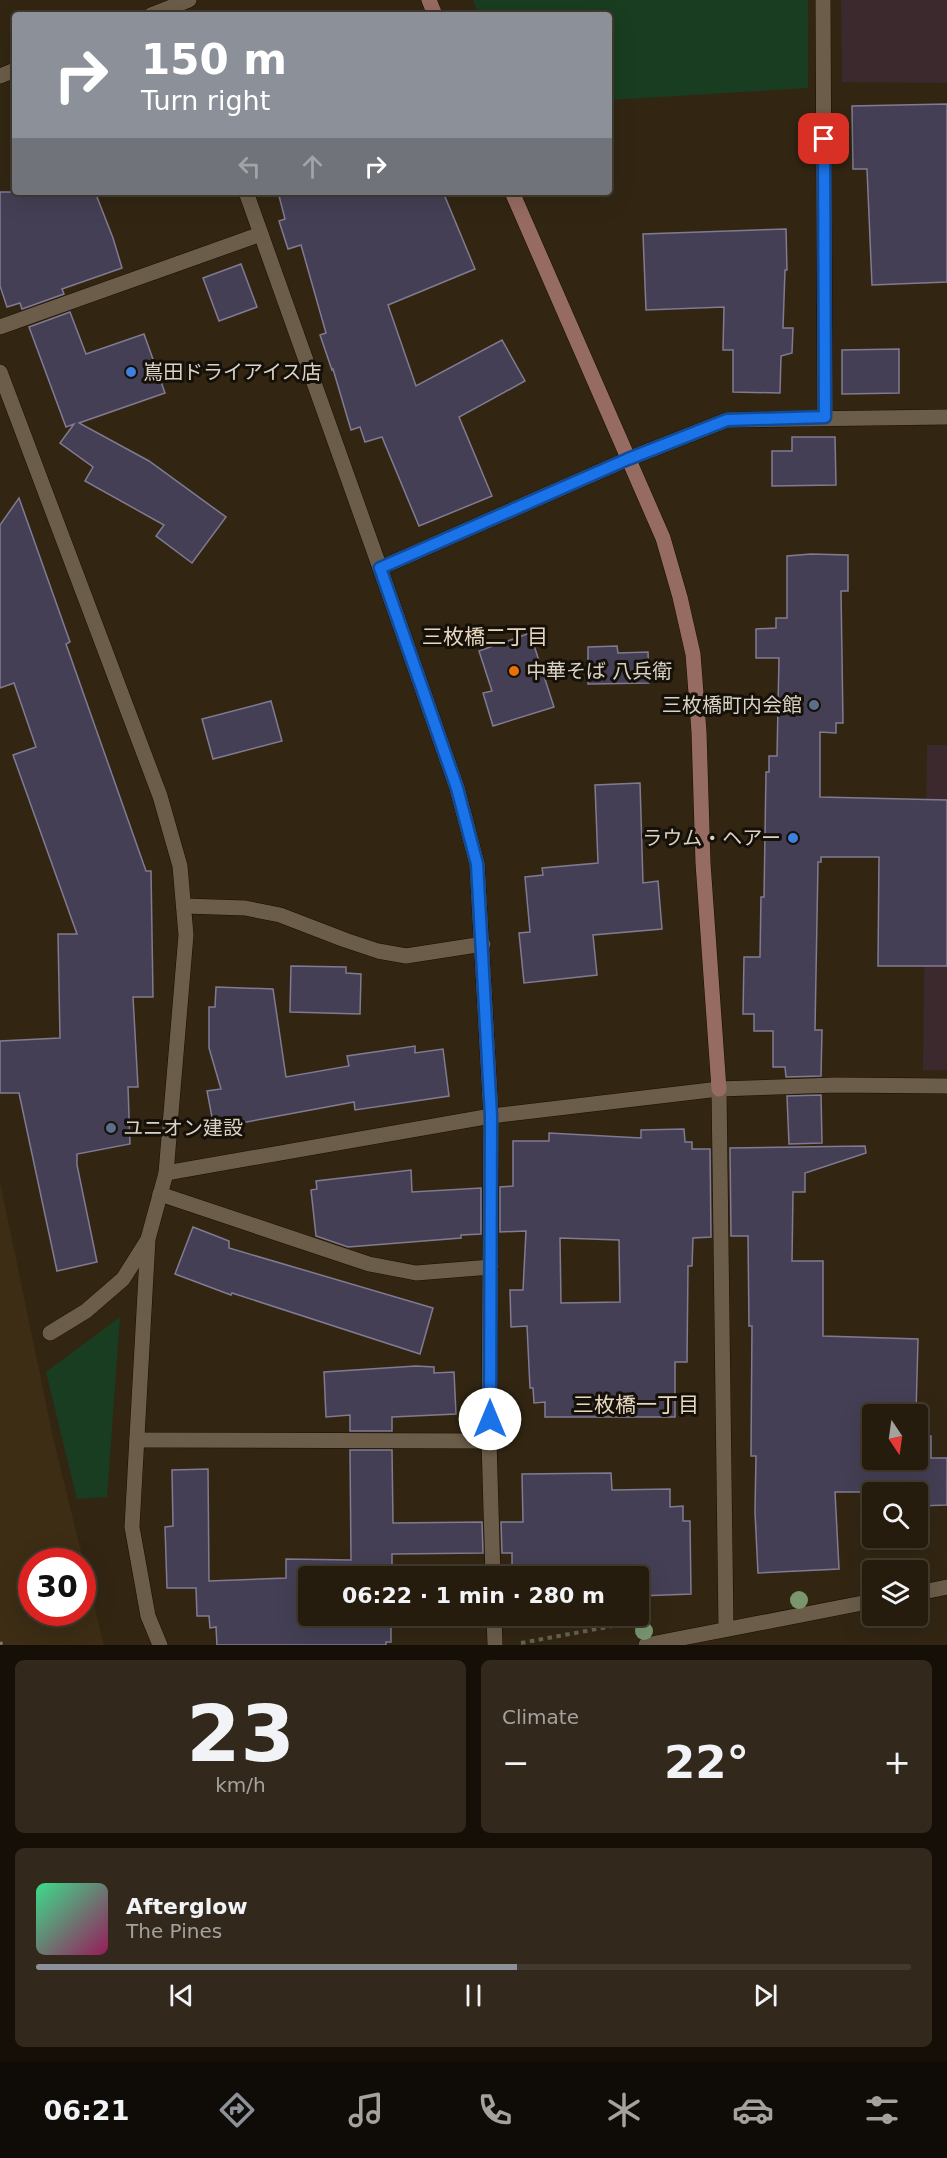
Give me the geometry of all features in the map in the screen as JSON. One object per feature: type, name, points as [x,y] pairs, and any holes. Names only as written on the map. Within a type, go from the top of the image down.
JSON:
[{"type":"street","points":[[823,0],[825,417]]},
{"type":"street","points":[[162,12],[183,6]]},
{"type":"street","points":[[247,195],[457,788],[477,864],[491,1116],[489,1441],[493,1566]]},
{"type":"street","points":[[513,195],[663,538],[693,654],[699,732],[703,863],[719,1089],[726,1629]]},
{"type":"street","points":[[0,327],[261,234]]},
{"type":"street","points":[[0,372],[160,796],[180,866],[186,935],[166,1173],[148,1239],[132,1527],[148,1616],[160,1645]]},
{"type":"street","points":[[380,568],[628,459],[727,420],[947,417]]},
{"type":"street","points":[[184,906],[245,908],[280,915],[378,951],[406,956],[483,944]]},
{"type":"street","points":[[166,1173],[491,1116],[719,1089],[836,1085],[947,1086]]},
{"type":"street","points":[[160,1194],[369,1264],[416,1273],[490,1267]]},
{"type":"street","points":[[50,1333],[86,1311],[123,1279],[148,1239]]},
{"type":"street","points":[[137,1440],[489,1441]]},
{"type":"street","points":[[928,1591],[947,1587]]},
{"type":"street","points":[[646,1645],[862,1603]]},
{"type":"street","points":[[494,1626],[495,1645]]},
{"type":"shaded area","points":[[841,0],[947,0],[947,83],[842,82]]},
{"type":"shaded area","points":[[927,745],[947,745],[947,1070],[923,1070]]},
{"type":"shaded area","points":[[0,1182],[54,1442],[80,1548],[18,1548],[18,1626],[96,1626],[96,1613],[104,1645],[0,1645]]},
{"type":"green space","points":[[473,0],[808,0],[808,88],[612,100],[612,12],[478,12]]},
{"type":"green space","points":[[120,1317],[107,1497],[77,1499],[46,1372]]},
{"type":"building","points":[[947,104],[947,282],[872,285],[867,169],[853,169],[852,106]]},
{"type":"building","points":[[0,192],[12,192],[12,195],[96,195],[122,268],[62,289],[64,294],[22,309],[20,303],[7,307],[0,286]]},
{"type":"building","points":[[279,195],[444,195],[475,269],[388,305],[416,386],[502,340],[525,381],[459,417],[492,496],[419,526],[382,437],[365,442],[360,427],[351,430],[333,369],[320,335],[326,333],[301,245],[288,249],[279,221],[285,219]]},
{"type":"building","points":[[786,229],[787,270],[785,270],[783,328],[793,328],[792,353],[781,356],[780,393],[733,392],[733,350],[723,350],[724,307],[646,310],[643,234]]},
{"type":"building","points":[[241,264],[257,307],[219,321],[203,278]]},
{"type":"building","points":[[70,312],[86,354],[144,334],[165,393],[79,423],[149,461],[226,517],[192,563],[156,536],[164,525],[85,481],[93,467],[60,443],[74,424],[66,427],[29,327]]},
{"type":"building","points":[[899,349],[899,393],[842,394],[842,350]]},
{"type":"building","points":[[792,437],[835,437],[836,485],[772,486],[772,451],[792,451]]},
{"type":"building","points":[[19,498],[70,642],[66,644],[146,871],[151,871],[153,997],[133,997],[138,1087],[128,1087],[130,1144],[77,1154],[77,1165],[97,1262],[57,1271],[19,1093],[0,1093],[0,1041],[60,1038],[58,934],[77,934],[13,755],[36,747],[14,683],[0,688],[0,525]]},
{"type":"building","points":[[848,555],[848,591],[841,591],[843,723],[836,723],[836,733],[820,732],[820,797],[947,800],[947,966],[878,966],[879,857],[821,857],[821,862],[818,862],[815,1030],[822,1030],[821,1076],[786,1077],[785,1067],[773,1067],[773,1031],[754,1031],[754,1014],[743,1014],[744,957],[760,957],[761,897],[764,897],[766,772],[769,772],[769,756],[777,756],[779,658],[756,658],[756,629],[776,628],[776,618],[787,618],[787,556]]},
{"type":"building","name":"中華そば 八兵衛","points":[[530,633],[554,707],[493,726],[483,693],[492,691],[479,651]]},
{"type":"building","points":[[617,646],[618,653],[648,652],[649,683],[588,684],[588,647]]},
{"type":"building","points":[[271,701],[282,741],[213,759],[202,719]]},
{"type":"building","points":[[640,783],[643,883],[658,881],[662,929],[593,935],[597,975],[524,983],[519,933],[530,932],[525,877],[543,875],[542,868],[598,863],[595,785]]},
{"type":"building","points":[[291,966],[346,967],[346,973],[361,974],[360,1014],[290,1012]]},
{"type":"building","points":[[216,987],[273,989],[286,1077],[349,1066],[347,1056],[415,1046],[415,1053],[443,1049],[449,1096],[355,1110],[354,1102],[214,1128],[207,1091],[221,1089],[209,1048],[209,1007],[215,1007]]},
{"type":"building","points":[[821,1095],[822,1143],[789,1144],[787,1096]]},
{"type":"building","points":[[684,1129],[685,1142],[692,1142],[692,1149],[710,1149],[711,1237],[693,1238],[692,1266],[688,1266],[687,1362],[675,1362],[675,1417],[545,1417],[545,1402],[534,1403],[533,1388],[530,1388],[527,1326],[511,1327],[510,1290],[523,1290],[526,1231],[500,1232],[500,1187],[513,1186],[513,1141],[549,1141],[549,1133],[641,1138],[641,1130]],"holes":[[[560,1238],[619,1240],[620,1302],[561,1303]]]},
{"type":"building","points":[[865,1146],[866,1153],[805,1173],[805,1192],[793,1192],[792,1261],[823,1261],[823,1336],[918,1339],[916,1404],[862,1404],[862,1470],[928,1470],[928,1436],[931,1436],[931,1458],[947,1458],[947,1505],[928,1506],[928,1482],[862,1482],[862,1492],[835,1492],[839,1569],[758,1573],[755,1512],[756,1456],[751,1456],[752,1326],[749,1326],[748,1236],[731,1236],[730,1148]]},
{"type":"building","points":[[411,1170],[412,1192],[481,1188],[481,1234],[461,1235],[461,1238],[348,1247],[316,1236],[311,1190],[317,1189],[316,1181]]},
{"type":"building","points":[[193,1227],[229,1241],[229,1248],[433,1308],[420,1354],[232,1293],[231,1295],[175,1274]]},
{"type":"building","points":[[416,1366],[434,1367],[434,1373],[454,1372],[456,1414],[392,1417],[392,1431],[350,1431],[350,1415],[326,1417],[324,1372]]},
{"type":"building","points":[[350,1450],[392,1450],[393,1523],[482,1522],[483,1553],[392,1554],[392,1566],[298,1566],[298,1626],[391,1626],[391,1642],[386,1642],[386,1645],[217,1645],[216,1627],[210,1628],[209,1616],[197,1616],[196,1588],[167,1588],[165,1527],[173,1526],[172,1470],[208,1469],[209,1581],[286,1578],[286,1559],[351,1560]]},
{"type":"building","points":[[611,1473],[612,1490],[670,1489],[670,1507],[683,1506],[683,1521],[690,1521],[691,1594],[649,1596],[649,1566],[512,1566],[512,1553],[502,1553],[501,1522],[523,1522],[522,1474]]},
{"type":"place","name":"嶌田ドライアイス店","points":[[131,372]]},
{"type":"place","name":"中華そば 八兵衛","points":[[514,671]]},
{"type":"place","name":"三枚橋町内会館","points":[[814,705]]},
{"type":"place","name":"ラウム・ヘアー","points":[[793,838]]},
{"type":"place","name":"ユニオン建設","points":[[111,1128]]},
{"type":"district","name":"三枚橋二丁目","points":[[485,637]]},
{"type":"district","name":"三枚橋一丁目","points":[[636,1405]]},
{"type":"route","points":[[490,1419],[491,1116],[477,864],[457,788],[380,568],[628,459],[727,420],[825,417],[824,139]]}]
